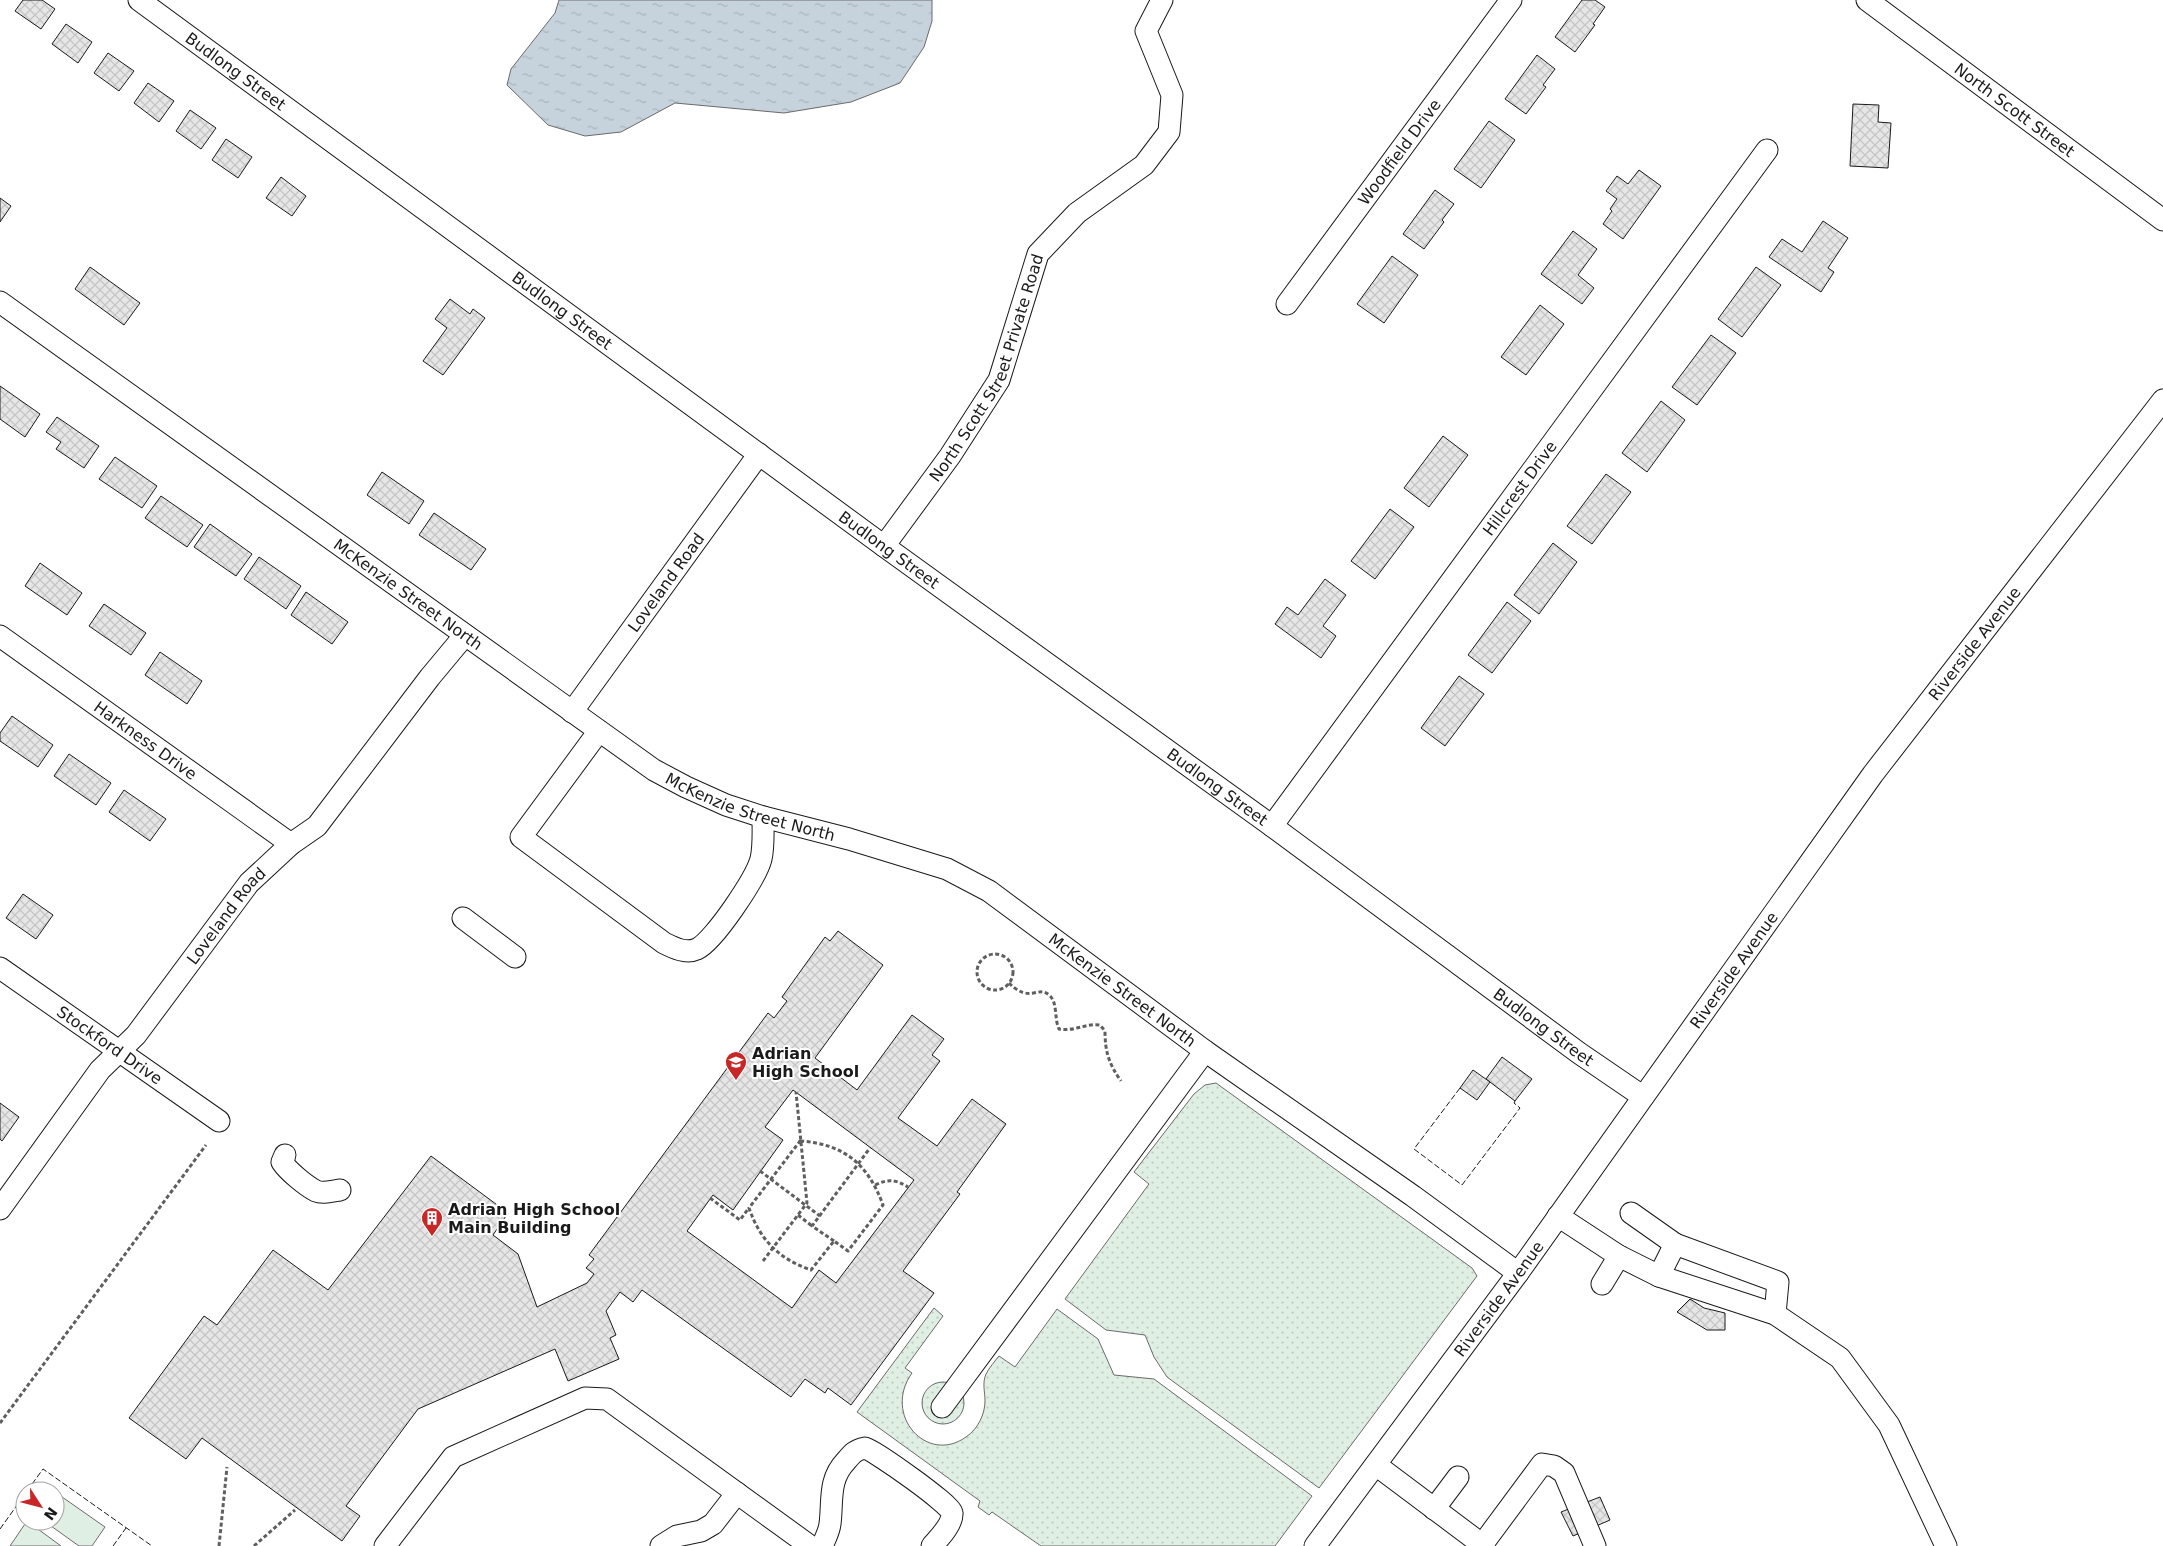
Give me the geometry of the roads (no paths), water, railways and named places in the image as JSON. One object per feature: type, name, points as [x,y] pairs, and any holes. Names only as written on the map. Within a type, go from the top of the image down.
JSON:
[{"type":"street","name":"Budlong Street","points":[[139,0],[884,546],[1272,826],[1579,1053],[1642,1096]]},
{"type":"street","name":"North Scott Street Private Road","points":[[884,546],[950,456],[999,380],[1038,254],[1077,213],[1144,165],[1169,132],[1172,95],[1146,32],[1162,0]]},
{"type":"street","name":"Woodfield Drive","points":[[1287,304],[1511,0]]},
{"type":"street","name":"North Scott Street","points":[[1867,0],[2163,220]]},
{"type":"street","name":"Hillcrest Drive","points":[[1272,826],[1767,150]]},
{"type":"street","name":"McKenzie Street North","points":[[0,302],[654,770],[726,805],[763,817],[849,839],[947,869],[989,891],[1205,1051],[1413,1196],[1518,1273]]},
{"type":"street","name":"Riverside Avenue","points":[[1315,1546],[1518,1273],[1642,1096],[1873,774],[2163,400]]},
{"type":"street","name":"Loveland Road","points":[[572,712],[759,454]]},
{"type":"street","name":"Loveland Road","points":[[0,1209],[100,1070],[136,1035],[249,882],[291,844],[317,826],[430,676],[465,635]]},
{"type":"street","name":"Harkness Drive","points":[[0,636],[291,844]]},
{"type":"street","points":[[599,731],[521,837],[664,943],[676,949],[688,951],[698,949],[716,930],[752,882],[760,861],[763,844],[763,817]]},
{"type":"street","points":[[463,918],[516,957]]},
{"type":"street","name":"Stockford Drive","points":[[0,968],[219,1122]]},
{"type":"street","points":[[942,1407],[1205,1051]]},
{"type":"street","points":[[285,1155],[282,1162],[286,1168],[316,1191],[340,1190]]},
{"type":"street","points":[[1631,1213],[1675,1244],[1778,1282],[1775,1314]]},
{"type":"street","points":[[1558,1216],[1619,1256],[1659,1276],[1775,1314],[1840,1358],[1889,1425],[1946,1546]]},
{"type":"street","points":[[1659,1276],[1675,1244]]},
{"type":"street","points":[[1602,1284],[1619,1256]]},
{"type":"street","points":[[385,1546],[453,1457],[585,1398],[607,1399],[810,1546]]},
{"type":"street","points":[[822,1546],[830,1523],[831,1489],[834,1478],[841,1466],[854,1452],[865,1448],[900,1470],[950,1507],[952,1512],[951,1518],[932,1546]]},
{"type":"street","points":[[1376,1465],[1483,1545],[1542,1464],[1554,1466],[1564,1473],[1595,1546]]},
{"type":"street","points":[[1434,1509],[1458,1477]]},
{"type":"street","points":[[661,1546],[677,1536],[701,1531],[713,1524],[737,1493]]},
{"type":"water","points":[[559,0],[932,0],[932,21],[924,47],[900,83],[851,102],[784,113],[675,103],[621,132],[585,136],[548,125],[507,85],[511,69],[555,13]]},
{"type":"place","name":"Adrian High School","points":[[736,1081]]},
{"type":"place","name":"Adrian High School Main Building","points":[[432,1237]]}]
